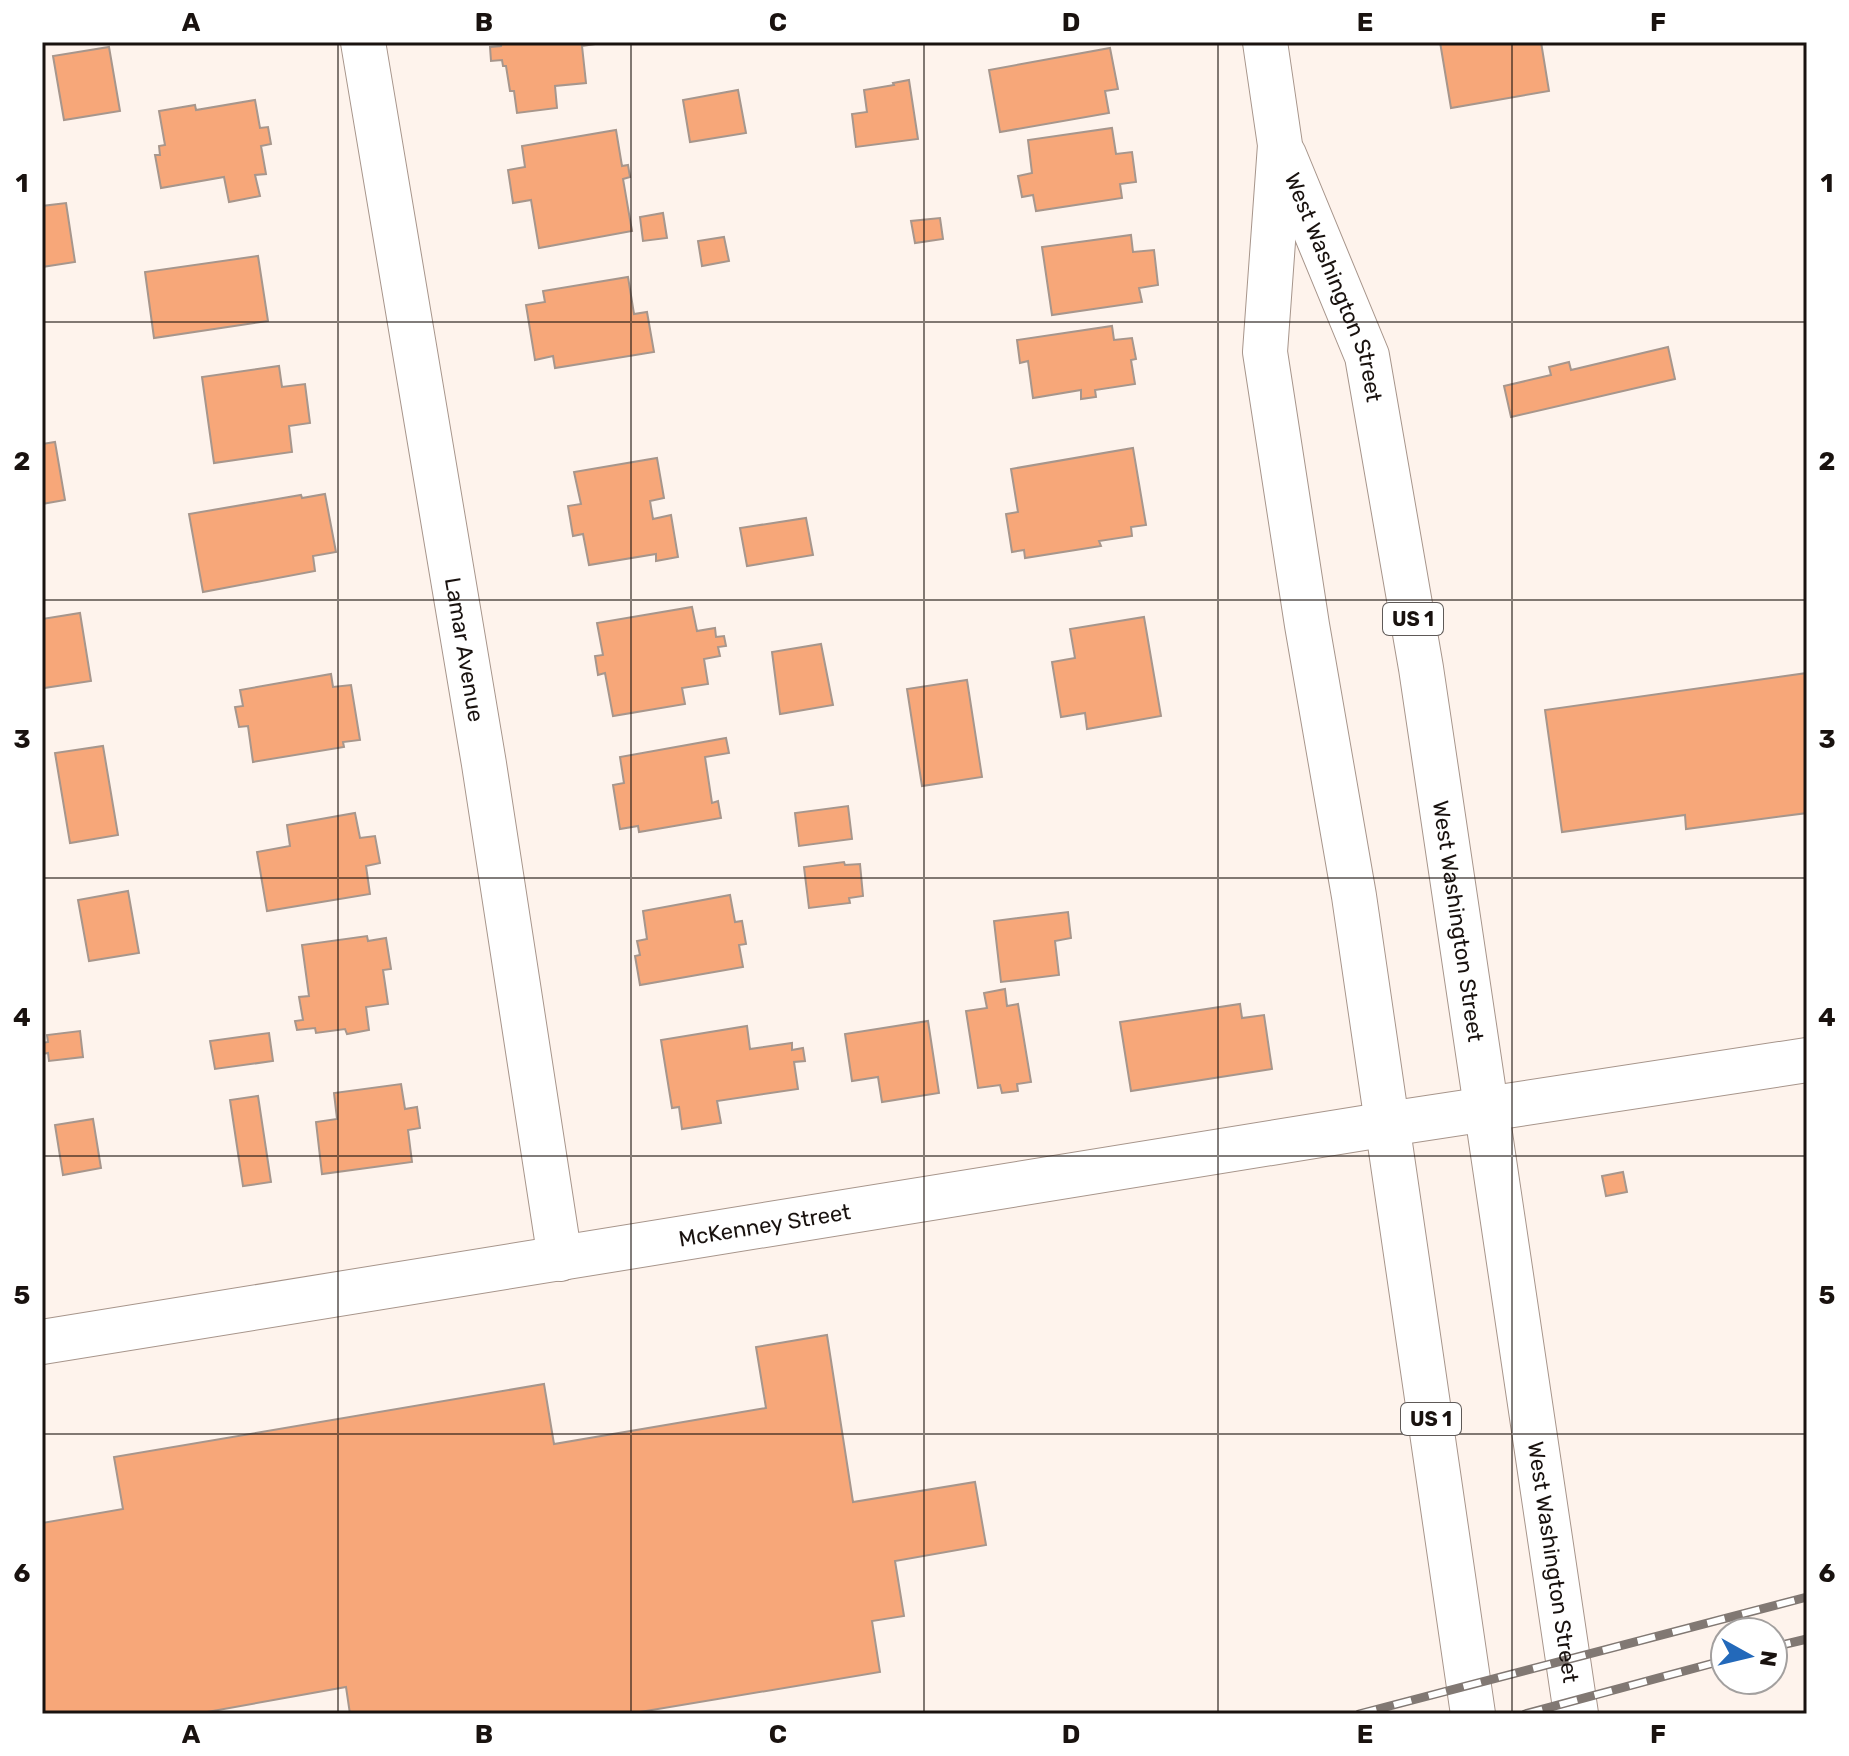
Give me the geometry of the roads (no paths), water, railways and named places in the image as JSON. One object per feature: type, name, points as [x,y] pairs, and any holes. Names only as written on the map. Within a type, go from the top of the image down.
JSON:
[{"type":"main road","name":"Lamar Avenue","points":[[363,42],[484,764],[560,1259]]},
{"type":"main road","name":"West Washington Street","points":[[1265,42],[1280,145],[1265,352],[1307,625],[1354,896],[1473,1714]]},
{"type":"main road","name":"West Washington Street","points":[[1280,145],[1367,356],[1421,668],[1576,1714]]},
{"type":"main road","name":"McKenney Street","points":[[42,1342],[1388,1124],[1807,1060]]},
{"type":"railway","points":[[1359,1714],[1807,1597]]},
{"type":"railway","points":[[1789,1643],[1807,1639]]},
{"type":"railway","points":[[1525,1714],[1709,1664]]}]
